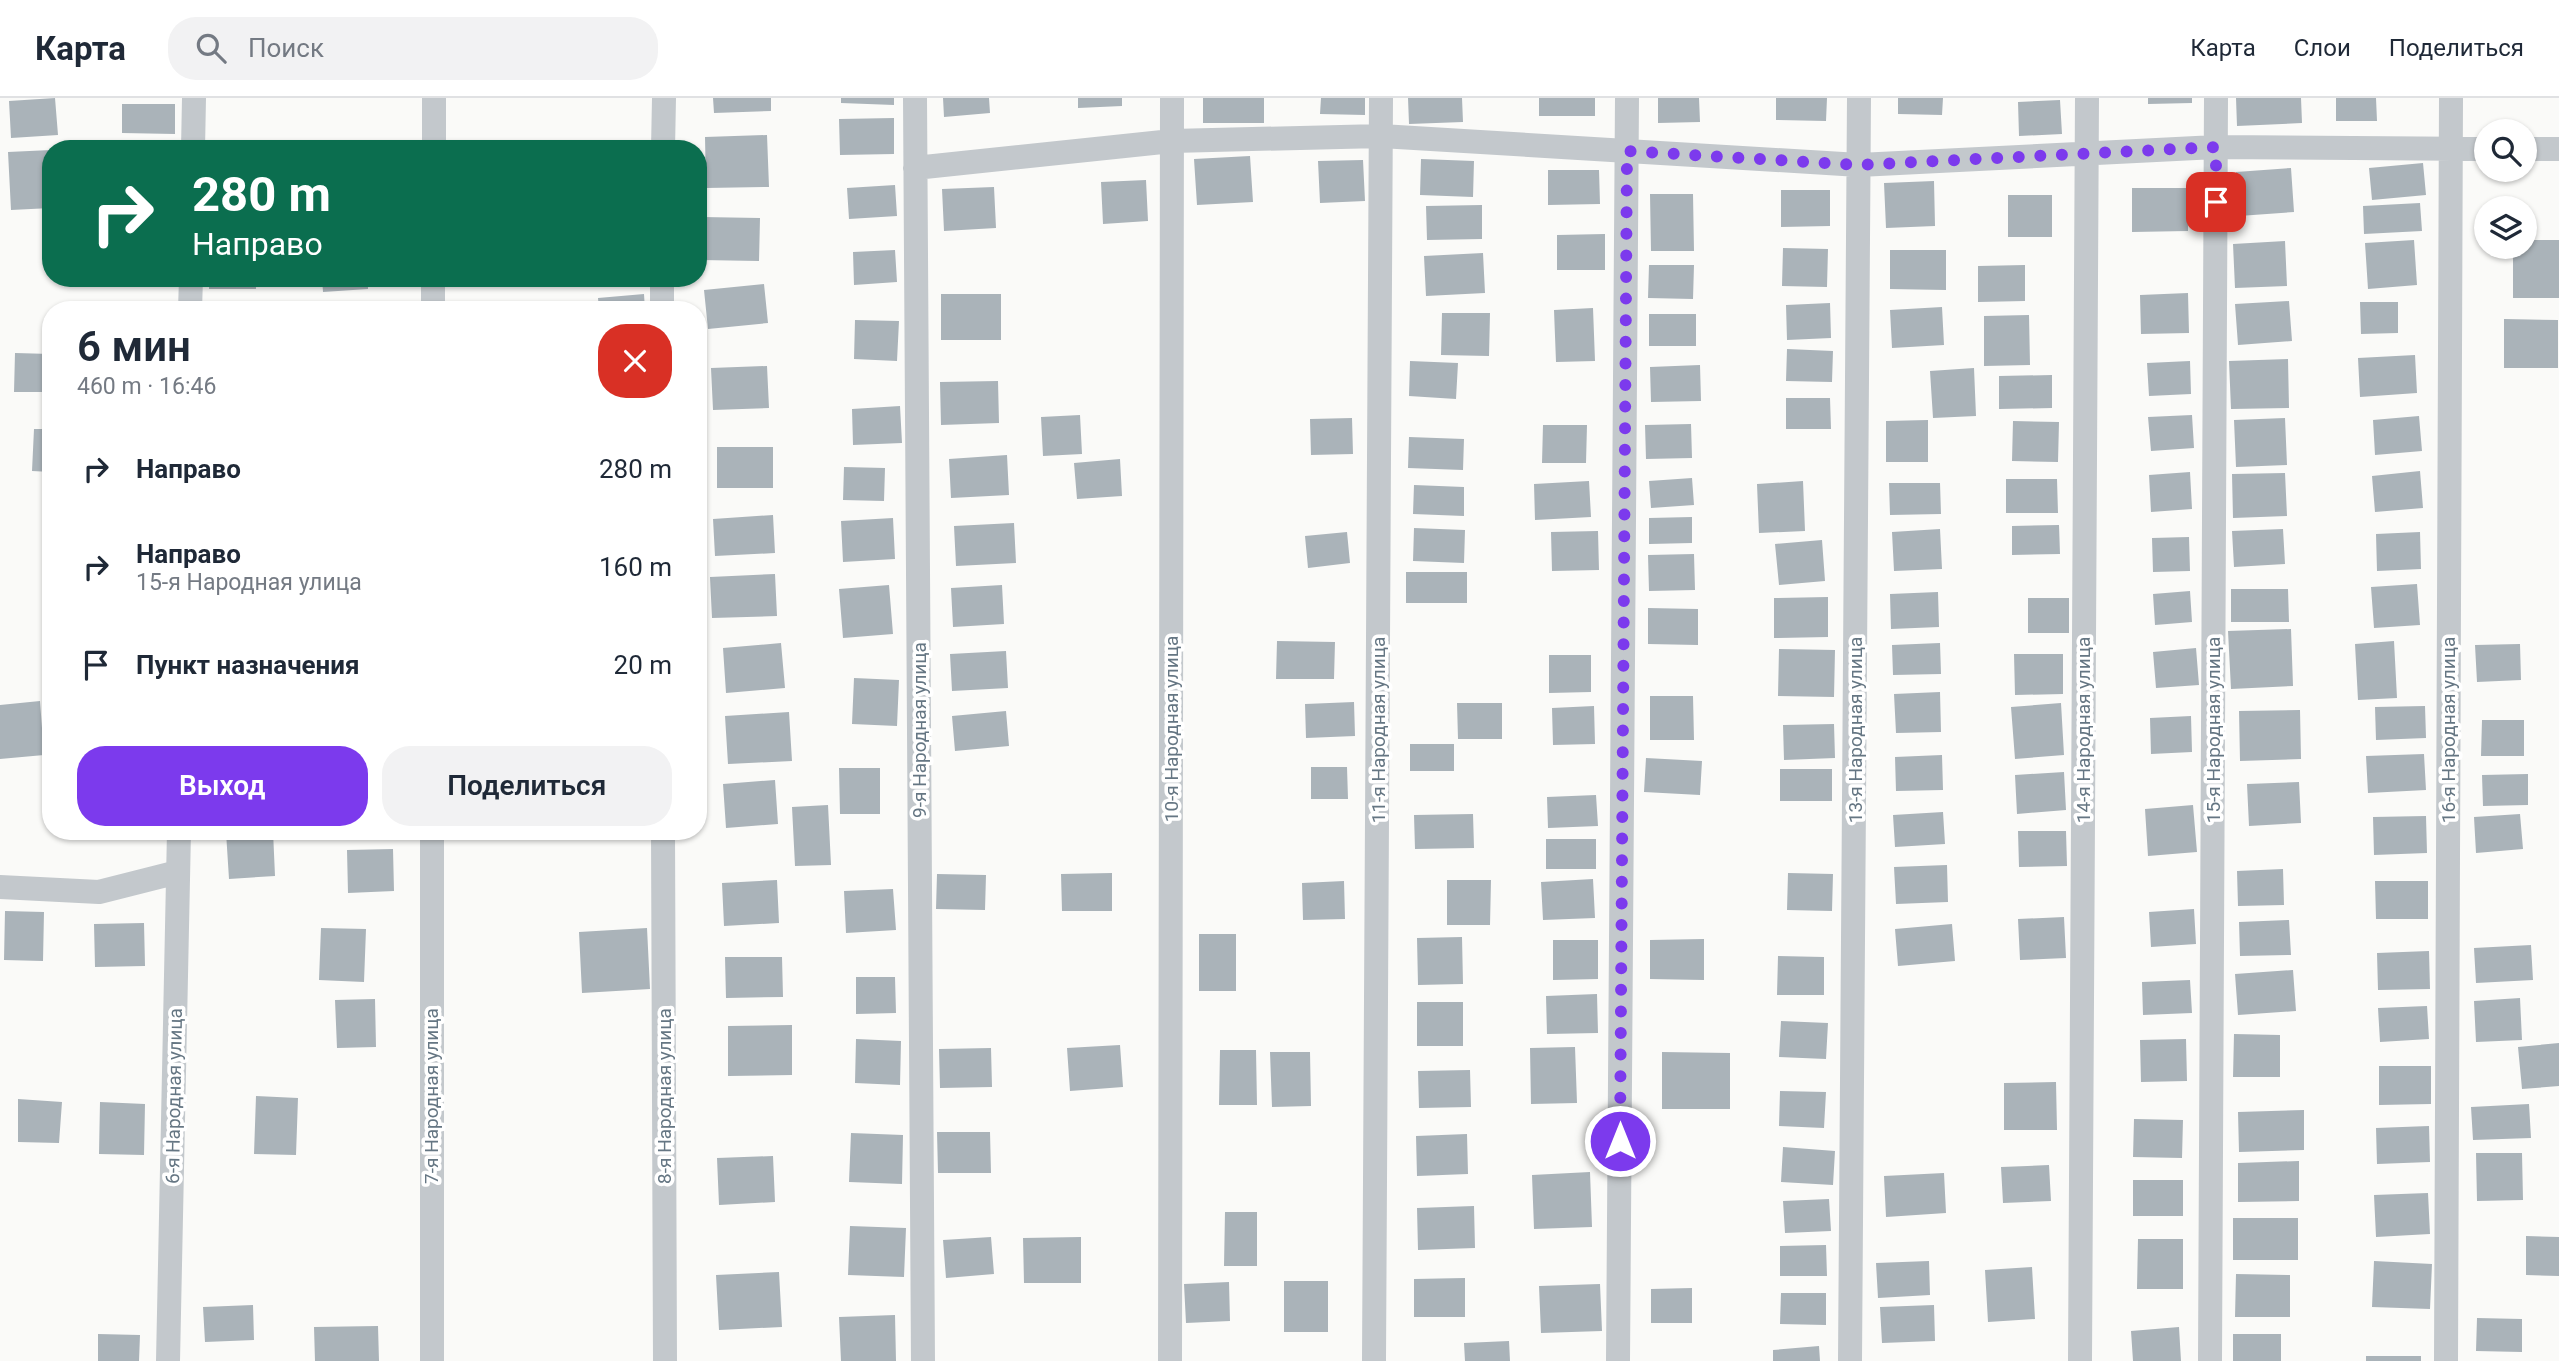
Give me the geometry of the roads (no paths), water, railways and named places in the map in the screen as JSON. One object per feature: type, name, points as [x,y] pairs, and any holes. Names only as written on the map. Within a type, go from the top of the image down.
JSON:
[{"type":"street","points":[[193,140],[194,98]]},
{"type":"street","points":[[434,98],[434,140]]},
{"type":"street","points":[[663,140],[664,98]]},
{"type":"street","name":"9-я Народная улица","points":[[915,98],[923,1361]]},
{"type":"street","name":"10-я Народная улица","points":[[1170,1361],[1172,98]]},
{"type":"street","name":"11-я Народная улица","points":[[1374,1361],[1381,98]]},
{"type":"street","points":[[1618,1361],[1627,98]]},
{"type":"street","name":"13-я Народная улица","points":[[1850,1361],[1859,98]]},
{"type":"street","name":"14-я Народная улица","points":[[2080,1361],[2087,98]]},
{"type":"street","name":"15-я Народная улица","points":[[2210,1361],[2216,98]]},
{"type":"street","name":"16-я Народная улица","points":[[2446,1361],[2451,98]]},
{"type":"street","points":[[915,168],[1172,141],[1381,135],[1858,165],[2216,147],[2474,149]]},
{"type":"street","points":[[2537,149],[2559,149]]},
{"type":"street","name":"6-я Народная улица","points":[[168,1361],[179,840]]},
{"type":"street","name":"7-я Народная улица","points":[[432,840],[432,1361]]},
{"type":"street","name":"8-я Народная улица","points":[[663,840],[664,1361]]},
{"type":"street","points":[[0,887],[99,892],[178,872]]}]
